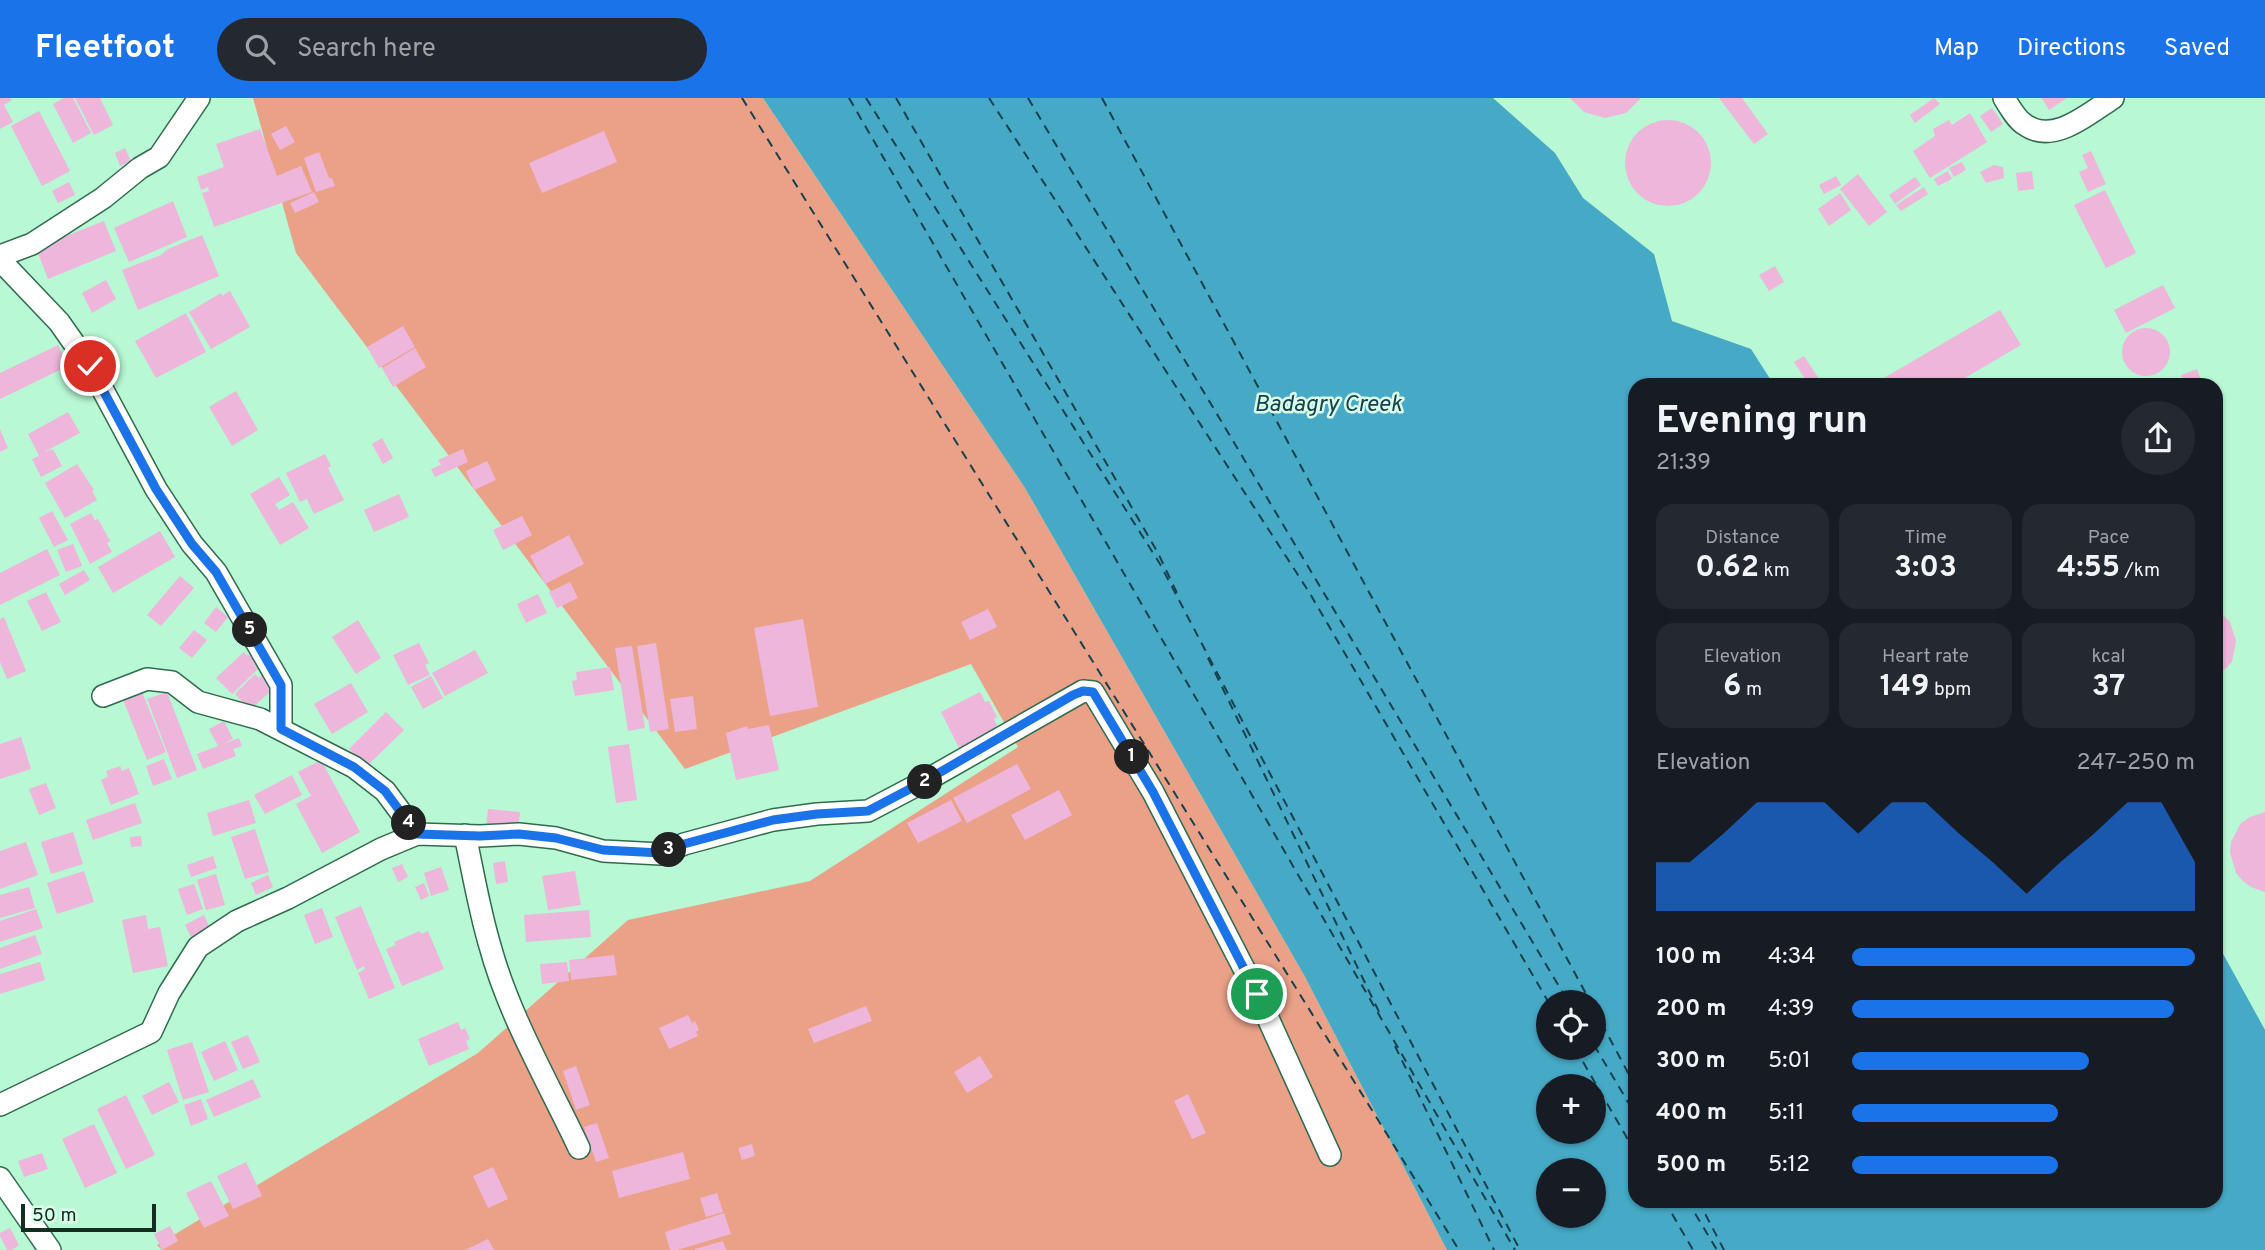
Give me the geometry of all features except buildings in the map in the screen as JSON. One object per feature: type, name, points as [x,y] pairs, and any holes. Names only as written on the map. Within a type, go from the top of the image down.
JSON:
[{"type":"street","points":[[199,98],[159,157],[140,167],[103,198],[32,244],[0,258],[52,314],[82,355],[156,489],[192,544],[216,572],[281,685],[281,729]]},
{"type":"street","points":[[2004,98],[2023,124],[2038,130],[2051,131],[2064,128],[2113,98]]},
{"type":"street","points":[[103,696],[147,679],[172,681],[198,702],[260,719],[354,767],[385,791],[417,834]]},
{"type":"street","points":[[0,1105],[151,1032],[169,993],[198,947],[237,921],[288,898],[381,849],[417,834],[519,834],[556,838],[603,850],[661,853],[684,844],[773,820],[868,811],[1083,691],[1093,692],[1153,792],[1245,970],[1330,1155]]},
{"type":"street","points":[[465,835],[490,946],[501,978],[579,1148]]},
{"type":"street","points":[[0,1178],[50,1250]]},
{"type":"shaded area","points":[[253,98],[763,98],[1025,488],[1304,975],[1447,1250],[162,1250],[157,1245],[478,1053],[628,920],[810,881],[1018,747],[971,664],[685,769],[296,253]]},
{"type":"water","name":"Badagry Creek","points":[[763,98],[1493,98],[1555,153],[1583,198],[1654,254],[1672,321],[1751,349],[1770,378],[1628,378],[1628,1208],[2223,1208],[2223,954],[2265,1030],[2265,1250],[1447,1250],[1304,975],[1025,488]]},
{"type":"ferry route","points":[[742,98],[1459,1250]]},
{"type":"ferry route","points":[[849,98],[1515,1250]]},
{"type":"ferry route","points":[[866,98],[1160,564],[1520,1250]]},
{"type":"ferry route","points":[[896,98],[1158,553],[1177,593]]},
{"type":"ferry route","points":[[989,98],[1309,592],[1541,990]]},
{"type":"ferry route","points":[[1028,98],[1561,990]]},
{"type":"ferry route","points":[[1102,98],[1584,990]]},
{"type":"ferry route","points":[[1208,658],[1381,1016]]},
{"type":"ferry route","points":[[1606,1032],[1628,1073]]},
{"type":"ferry route","points":[[1395,1046],[1494,1250]]},
{"type":"ferry route","points":[[1582,1060],[1628,1140]]},
{"type":"ferry route","points":[[1603,1060],[1628,1102]]},
{"type":"ferry route","points":[[1669,1208],[1693,1250]]},
{"type":"ferry route","points":[[1692,1208],[1717,1250]]},
{"type":"ferry route","points":[[1702,1208],[1724,1250]]},
{"type":"route","points":[[90,366],[156,489],[192,544],[216,572],[281,685],[281,729],[354,767],[385,791],[417,834],[519,834],[556,838],[603,850],[661,853],[741,827],[773,820],[868,811],[1073,695],[1083,691],[1093,692],[1153,792],[1257,994]]}]
